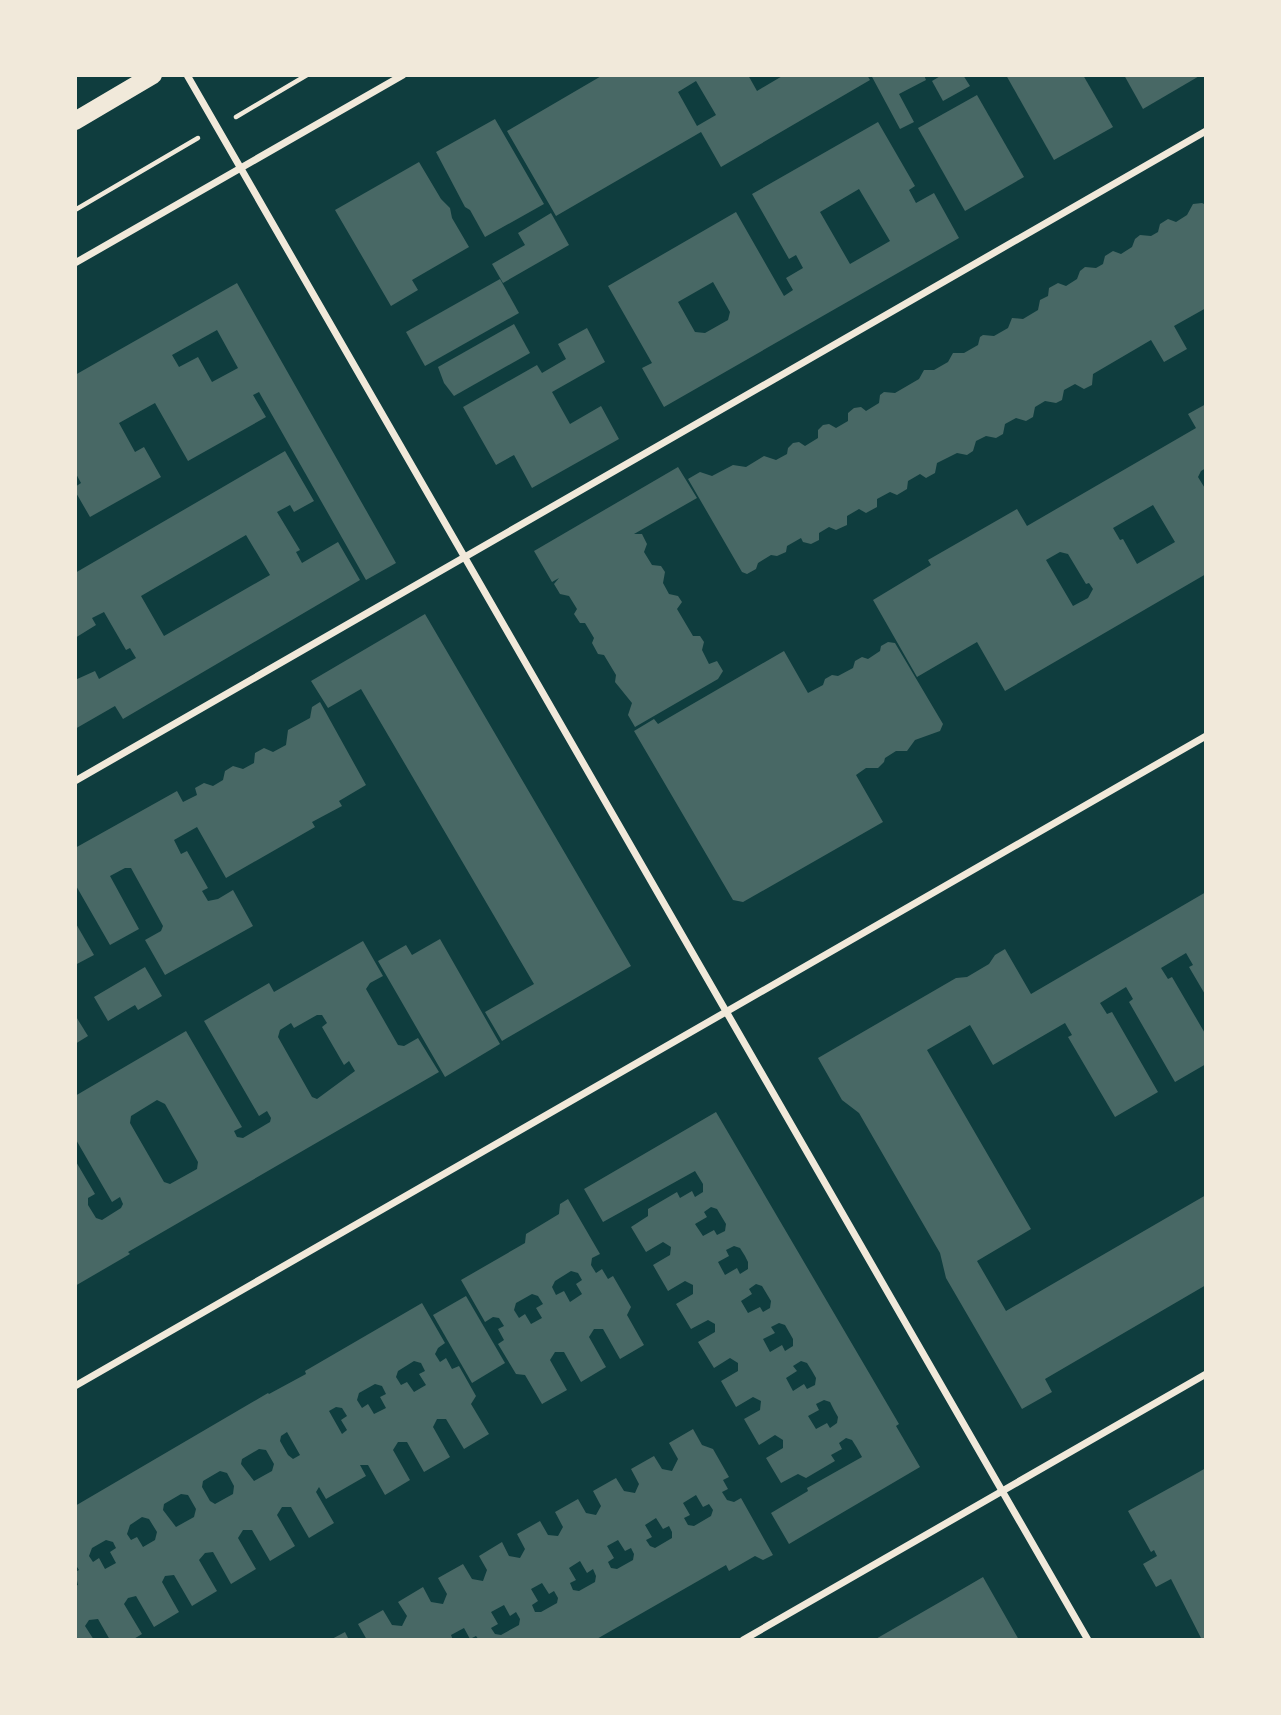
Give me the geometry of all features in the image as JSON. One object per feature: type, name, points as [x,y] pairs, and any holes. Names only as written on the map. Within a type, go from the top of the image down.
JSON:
[{"type":"main road","points":[[75,121],[153,75]]},
{"type":"street","points":[[187,75],[1088,1640]]},
{"type":"street","points":[[75,263],[403,75]]},
{"type":"street","points":[[75,782],[1206,131]]},
{"type":"street","points":[[75,1386],[1206,736]]},
{"type":"street","points":[[743,1640],[1206,1374]]},
{"type":"path","points":[[246,111],[307,75]]},
{"type":"path","points":[[75,210],[195,140]]},
{"type":"building","points":[[603,75],[748,75],[757,91],[784,75],[867,75],[870,80],[721,167],[701,132],[556,216],[507,131]],"holes":[[[696,81],[716,115],[697,126],[678,92]]]},
{"type":"building","points":[[871,75],[924,75],[926,80],[899,94],[914,122],[900,129]]},
{"type":"building","points":[[942,75],[963,75],[970,86],[943,101],[932,81]]},
{"type":"building","points":[[1006,75],[1083,75],[1113,127],[1054,160]]},
{"type":"building","points":[[1124,75],[1201,75],[1143,109]]},
{"type":"building","points":[[977,95],[1024,177],[965,211],[918,128]]},
{"type":"building","points":[[495,119],[544,204],[485,237],[470,210],[465,207],[436,152]]},
{"type":"building","points":[[878,122],[915,186],[909,190],[916,203],[934,193],[959,238],[664,407],[642,368],[652,363],[608,286],[736,212],[784,296],[793,290],[786,278],[803,268],[796,255],[789,259],[752,194]],"holes":[[[859,189],[890,241],[850,264],[820,212]],[[713,282],[730,312],[728,320],[705,333],[695,332],[678,302]]]},
{"type":"building","points":[[419,162],[441,199],[450,208],[452,218],[469,247],[412,280],[418,290],[391,306],[335,210]]},
{"type":"building","points":[[1193,204],[1206,205],[1206,308],[1174,326],[1187,349],[1164,362],[1151,340],[1093,374],[1092,385],[1084,389],[1075,384],[1064,390],[1062,400],[1056,403],[1045,401],[1035,407],[1033,417],[1026,421],[1016,418],[1005,424],[1003,434],[996,438],[986,436],[976,441],[973,451],[967,455],[957,453],[937,463],[935,473],[926,478],[920,474],[908,481],[907,489],[897,495],[890,492],[877,499],[877,507],[866,513],[859,509],[847,516],[847,525],[836,530],[829,527],[819,533],[819,540],[811,544],[803,542],[801,538],[787,546],[786,552],[777,556],[771,555],[747,574],[742,572],[688,479],[700,472],[712,476],[733,465],[746,467],[764,456],[776,460],[787,454],[793,443],[799,442],[805,446],[818,438],[818,430],[823,425],[829,424],[836,428],[848,421],[848,413],[854,408],[861,407],[866,411],[879,403],[880,395],[884,392],[895,393],[919,379],[924,370],[934,370],[948,362],[953,353],[964,353],[978,345],[983,335],[994,336],[1008,328],[1012,318],[1023,319],[1038,310],[1040,300],[1048,296],[1049,288],[1058,283],[1066,286],[1077,279],[1085,267],[1096,268],[1103,264],[1105,256],[1113,251],[1121,254],[1132,247],[1140,235],[1151,236],[1158,232],[1160,224],[1168,219],[1176,222],[1187,215]]},
{"type":"building","points":[[551,213],[569,245],[503,283],[492,264],[525,245],[518,233]]},
{"type":"building","points":[[500,279],[519,313],[425,366],[406,332]]},
{"type":"building","points":[[237,283],[396,563],[366,580],[259,392],[253,395],[266,417],[188,461],[155,403],[119,423],[135,452],[144,447],[161,477],[90,517],[75,491],[75,487],[81,483],[75,472],[75,375]],"holes":[[[217,330],[238,368],[212,382],[198,357],[179,367],[172,355]]]},
{"type":"building","points":[[514,324],[530,353],[454,396],[444,383],[438,367]]},
{"type":"building","points":[[587,328],[605,362],[552,392],[570,424],[601,406],[619,439],[532,488],[514,455],[496,465],[463,407],[537,365],[542,373],[566,359],[558,344]]},
{"type":"building","points":[[1206,404],[1206,468],[1198,477],[1206,490],[1206,574],[1005,691],[977,642],[917,677],[873,600],[931,565],[928,560],[1017,509],[1027,526],[1196,428],[1188,414]],"holes":[[[1153,505],[1175,542],[1137,564],[1123,539],[1120,540],[1113,528]],[[1060,552],[1068,554],[1086,584],[1089,583],[1093,589],[1088,598],[1073,606],[1046,560]]]},
{"type":"building","points":[[285,451],[314,501],[294,512],[290,505],[277,512],[300,550],[296,552],[302,563],[338,542],[360,580],[123,719],[115,706],[75,729],[75,680],[95,671],[99,679],[136,658],[130,648],[126,650],[104,612],[92,618],[96,625],[75,638],[75,573]],"holes":[[[246,535],[270,575],[164,636],[141,596]]]},
{"type":"building","points":[[678,467],[697,498],[634,534],[642,534],[647,544],[644,552],[652,565],[661,566],[665,572],[663,583],[669,594],[678,596],[682,602],[677,609],[693,636],[700,636],[704,642],[702,650],[709,664],[717,661],[723,671],[718,679],[635,727],[628,715],[632,703],[615,682],[616,675],[604,655],[598,654],[592,643],[594,638],[585,623],[580,623],[574,614],[577,609],[569,596],[560,594],[554,584],[559,578],[552,582],[534,551]]},
{"type":"building","points":[[425,614],[631,966],[502,1041],[485,1012],[534,984],[361,689],[328,708],[311,681]]},
{"type":"building","points":[[888,642],[895,643],[943,724],[940,731],[915,740],[907,751],[896,751],[885,758],[878,768],[866,768],[856,775],[883,822],[743,902],[733,900],[634,731],[654,719],[658,724],[784,651],[808,693],[823,685],[825,679],[832,675],[838,676],[853,668],[855,661],[862,657],[868,659]]},
{"type":"building","points":[[320,702],[366,785],[339,801],[342,806],[312,822],[315,827],[226,878],[197,827],[174,840],[181,854],[187,851],[208,888],[202,891],[208,901],[218,899],[233,890],[253,926],[165,975],[145,940],[161,931],[163,926],[131,868],[125,868],[110,876],[139,929],[110,945],[75,884],[75,848],[177,791],[183,802],[197,795],[195,788],[204,783],[213,786],[223,780],[225,771],[233,766],[243,769],[254,763],[255,753],[264,748],[273,752],[286,745],[288,730],[310,718],[312,707]]},
{"type":"building","points":[[1206,892],[1206,996],[1189,967],[1193,965],[1186,953],[1161,968],[1168,979],[1172,977],[1206,1035],[1206,1064],[1175,1082],[1129,1002],[1133,999],[1126,987],[1100,1003],[1107,1014],[1112,1012],[1158,1092],[1115,1117],[1068,1037],[1072,1035],[1065,1023],[993,1065],[970,1025],[927,1050],[1031,1229],[977,1261],[1006,1311],[1206,1195],[1206,1285],[1045,1379],[1052,1392],[1022,1409],[946,1278],[940,1253],[859,1113],[842,1100],[818,1058],[956,978],[967,977],[989,964],[995,955],[1005,949],[1031,994]]},
{"type":"building","points":[[75,922],[94,955],[75,965]]},
{"type":"building","points":[[440,939],[500,1044],[445,1077],[378,961],[406,945],[412,955]]},
{"type":"building","points":[[363,941],[383,976],[370,983],[366,989],[398,1045],[404,1046],[418,1038],[439,1072],[128,1252],[130,1254],[75,1286],[75,1160],[95,1194],[88,1198],[88,1205],[96,1218],[102,1220],[123,1204],[120,1197],[112,1202],[75,1138],[75,1096],[186,1031],[242,1127],[234,1131],[237,1137],[243,1138],[270,1122],[271,1118],[267,1111],[259,1116],[204,1021],[269,983],[274,992]],"holes":[[[317,1015],[322,1015],[327,1023],[322,1027],[344,1065],[349,1061],[355,1071],[317,1099],[312,1097],[278,1037],[280,1030],[291,1023],[294,1028]],[[157,1100],[165,1104],[198,1162],[197,1169],[170,1184],[164,1182],[130,1123],[131,1116]]]},
{"type":"building","points":[[145,967],[162,996],[138,1010],[135,1005],[108,1021],[94,997]]},
{"type":"building","points":[[75,1015],[88,1036],[75,1044]]},
{"type":"building","points":[[716,1112],[899,1424],[896,1426],[920,1467],[789,1544],[771,1513],[808,1491],[807,1488],[862,1457],[857,1448],[852,1440],[846,1438],[839,1443],[842,1449],[831,1455],[835,1461],[806,1478],[798,1474],[781,1483],[766,1458],[783,1448],[783,1440],[775,1435],[759,1445],[744,1419],[760,1410],[761,1401],[753,1397],[736,1407],[721,1381],[738,1371],[738,1363],[730,1358],[714,1368],[698,1342],[715,1332],[715,1324],[708,1320],[691,1329],[676,1304],[693,1294],[693,1285],[685,1281],[668,1291],[653,1265],[670,1255],[671,1247],[663,1242],[646,1252],[631,1227],[648,1216],[648,1209],[677,1192],[680,1198],[692,1191],[695,1197],[703,1192],[703,1184],[695,1171],[603,1222],[584,1189]],"holes":[[[711,1207],[717,1209],[726,1224],[725,1231],[717,1235],[714,1230],[703,1236],[695,1224],[707,1217],[704,1212]],[[734,1246],[740,1248],[748,1262],[748,1269],[740,1274],[737,1268],[725,1275],[718,1262],[729,1256],[726,1250]],[[756,1284],[762,1286],[771,1301],[770,1308],[763,1312],[760,1307],[748,1313],[741,1301],[752,1294],[749,1289]],[[779,1323],[785,1325],[793,1339],[793,1346],[785,1351],[782,1345],[770,1352],[763,1339],[775,1333],[771,1327]],[[801,1361],[807,1363],[816,1378],[815,1385],[807,1389],[804,1384],[793,1391],[786,1378],[797,1371],[793,1366]],[[824,1400],[830,1402],[838,1417],[837,1423],[830,1428],[827,1423],[816,1429],[808,1416],[819,1410],[816,1404]]]},
{"type":"building","points":[[568,1199],[600,1254],[592,1258],[591,1265],[596,1273],[602,1269],[608,1279],[613,1276],[631,1307],[627,1315],[644,1345],[620,1359],[603,1329],[594,1329],[589,1337],[606,1367],[581,1382],[564,1352],[555,1352],[550,1360],[567,1390],[542,1404],[525,1375],[516,1374],[498,1344],[504,1340],[498,1329],[504,1326],[499,1318],[493,1317],[485,1322],[461,1280],[525,1243],[526,1234],[559,1214],[560,1204]],"holes":[[[571,1271],[578,1273],[582,1280],[576,1284],[582,1294],[570,1302],[564,1291],[556,1295],[552,1287],[555,1281]],[[532,1294],[538,1296],[543,1304],[536,1308],[542,1318],[531,1324],[525,1314],[519,1318],[514,1310],[516,1303]]]},
{"type":"building","points":[[466,1296],[505,1363],[472,1383],[433,1315]]},
{"type":"building","points":[[422,1303],[445,1343],[435,1354],[440,1362],[446,1358],[452,1369],[459,1366],[476,1396],[471,1404],[489,1434],[464,1449],[446,1419],[437,1419],[433,1427],[450,1457],[424,1472],[407,1442],[398,1442],[393,1450],[410,1480],[385,1495],[368,1465],[360,1465],[366,1476],[326,1499],[319,1487],[316,1492],[334,1523],[309,1538],[291,1507],[282,1507],[277,1515],[295,1546],[270,1561],[252,1530],[243,1530],[238,1538],[256,1569],[231,1584],[213,1552],[205,1553],[199,1560],[217,1591],[192,1606],[174,1575],[165,1576],[162,1582],[179,1612],[154,1627],[136,1596],[128,1598],[124,1604],[142,1634],[132,1640],[110,1640],[98,1619],[89,1620],[85,1626],[94,1640],[75,1640],[75,1586],[78,1585],[75,1572],[79,1570],[75,1564],[75,1506],[268,1393],[306,1374],[305,1371]],"holes":[[[414,1361],[421,1363],[425,1371],[419,1374],[426,1385],[414,1392],[407,1382],[401,1385],[396,1377],[398,1371]],[[375,1384],[382,1386],[386,1394],[380,1397],[386,1408],[374,1414],[368,1404],[362,1408],[357,1400],[359,1393]],[[336,1407],[342,1408],[347,1416],[341,1420],[347,1430],[342,1434],[329,1411]],[[287,1432],[300,1455],[293,1459],[280,1441],[281,1436]],[[259,1449],[266,1450],[274,1464],[272,1471],[254,1481],[241,1464],[242,1459]],[[220,1471],[227,1473],[234,1486],[233,1494],[215,1504],[210,1501],[202,1487],[203,1481]],[[181,1494],[188,1495],[196,1509],[194,1517],[176,1527],[163,1510],[164,1504]],[[142,1517],[149,1519],[157,1532],[155,1540],[143,1547],[137,1537],[131,1540],[127,1534],[130,1525]],[[106,1540],[113,1542],[116,1548],[110,1552],[116,1563],[105,1569],[99,1558],[93,1562],[89,1556],[92,1548]]]},
{"type":"building","points":[[693,1429],[702,1445],[713,1449],[729,1477],[723,1480],[728,1489],[722,1492],[727,1500],[734,1502],[741,1498],[773,1555],[763,1560],[755,1556],[729,1571],[726,1565],[595,1640],[479,1640],[476,1636],[470,1639],[464,1628],[451,1635],[453,1640],[367,1640],[358,1624],[383,1610],[392,1625],[402,1626],[407,1616],[398,1602],[423,1587],[431,1602],[443,1604],[447,1594],[438,1578],[463,1564],[472,1579],[483,1581],[487,1570],[479,1556],[502,1542],[509,1556],[520,1558],[525,1549],[517,1534],[540,1521],[548,1535],[558,1536],[563,1527],[555,1512],[578,1499],[586,1513],[596,1515],[601,1506],[593,1491],[616,1478],[624,1491],[635,1493],[639,1484],[631,1469],[654,1456],[662,1469],[672,1471],[678,1459],[669,1443]],"holes":[[[696,1495],[703,1507],[709,1504],[713,1510],[711,1516],[694,1526],[688,1525],[684,1518],[690,1515],[683,1503]],[[656,1518],[663,1529],[669,1526],[672,1532],[672,1538],[655,1548],[646,1540],[652,1537],[645,1525]],[[618,1540],[625,1551],[631,1548],[634,1554],[633,1560],[617,1569],[611,1568],[608,1562],[614,1558],[607,1546]],[[580,1561],[587,1573],[593,1569],[595,1582],[579,1591],[573,1590],[570,1583],[576,1580],[569,1568]],[[542,1583],[549,1594],[554,1591],[558,1598],[557,1603],[541,1612],[535,1612],[532,1605],[538,1601],[531,1589]],[[504,1605],[510,1616],[516,1612],[520,1619],[519,1625],[501,1635],[495,1634],[491,1628],[498,1624],[491,1612]]]},
{"type":"building","points":[[1206,1468],[1206,1637],[1202,1640],[1171,1579],[1156,1587],[1143,1564],[1157,1556],[1154,1550],[1151,1552],[1128,1511]]},
{"type":"building","points":[[983,1577],[1019,1640],[874,1640],[947,1598]]},
{"type":"building","points":[[345,1632],[349,1640],[330,1640]]}]
